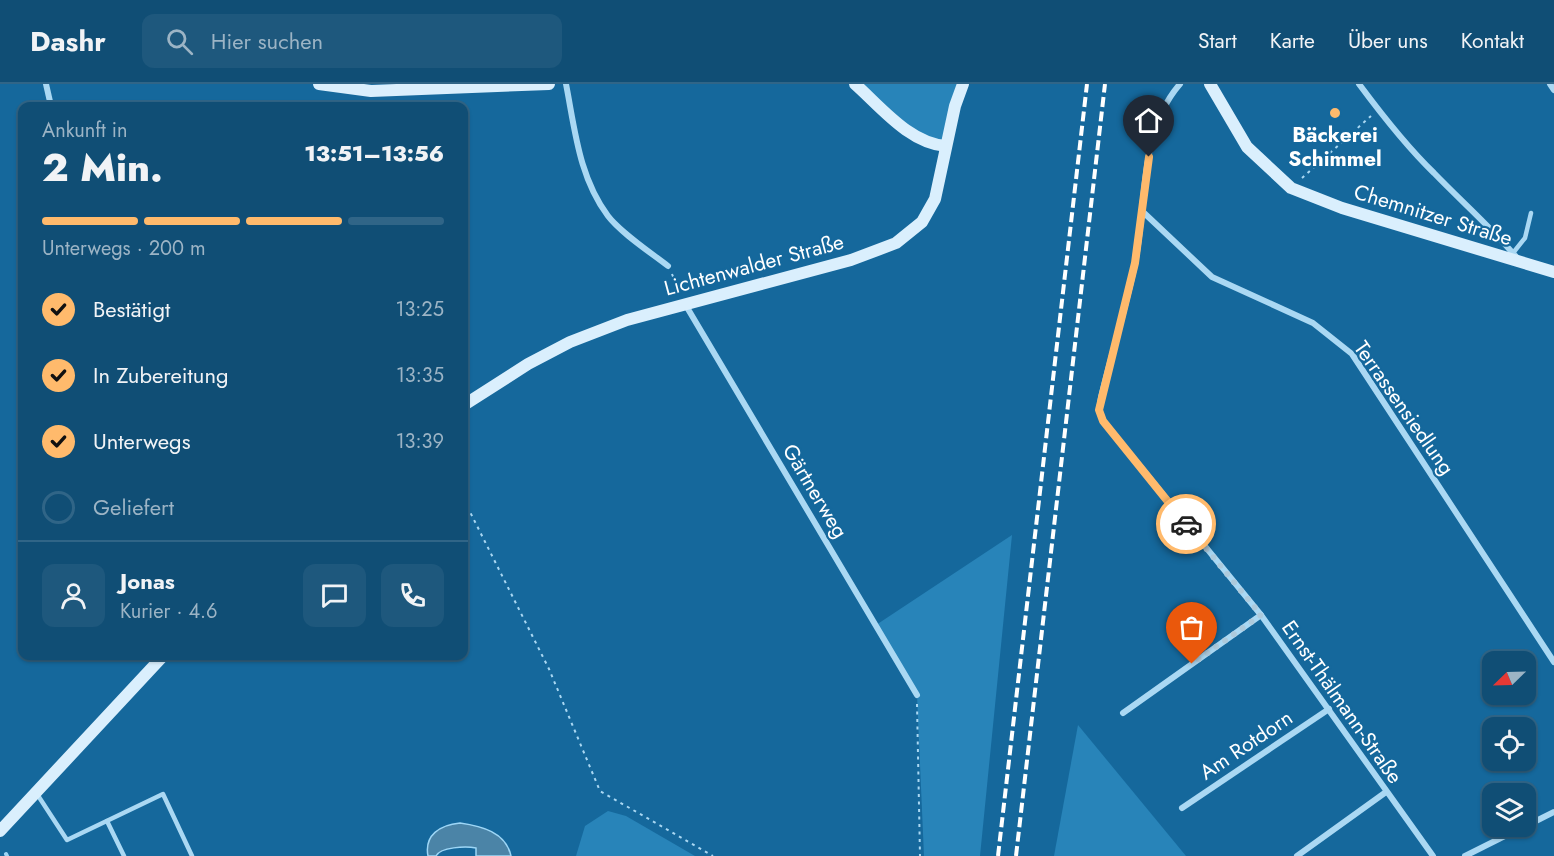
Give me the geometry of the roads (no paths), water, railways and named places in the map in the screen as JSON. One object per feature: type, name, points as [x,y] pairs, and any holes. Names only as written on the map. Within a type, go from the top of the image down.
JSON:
[{"type":"main road","points":[[319,84],[371,92],[549,84]]},
{"type":"main road","points":[[855,84],[913,135],[933,145],[946,146]]},
{"type":"main road","name":"Lichtenwalder Straße","points":[[468,402],[528,364],[570,342],[627,320],[851,260],[896,243],[922,222],[929,211],[940,180],[946,146],[963,84]]},
{"type":"main road","name":"Chemnitzer Straße","points":[[1210,84],[1247,147],[1261,163],[1291,188],[1342,208],[1517,257],[1554,272]]},
{"type":"main road","points":[[0,831],[37,794],[159,660]]},
{"type":"street","points":[[46,84],[50,102]]},
{"type":"street","points":[[566,84],[582,168],[593,191],[609,217],[668,266]]},
{"type":"street","name":"Ernst-Thälmann-Straße","points":[[1180,84],[1164,111],[1154,135],[1144,178],[1135,263],[1099,410],[1103,421],[1261,615],[1433,856]]},
{"type":"street","points":[[1359,84],[1378,110],[1432,172],[1497,232],[1517,257]]},
{"type":"street","points":[[1550,84],[1554,90]]},
{"type":"street","name":"Terrassensiedlung","points":[[1142,211],[1212,278],[1314,323],[1352,354],[1554,662]]},
{"type":"street","name":"Gärtnerweg","points":[[685,303],[917,695]]},
{"type":"street","points":[[1123,713],[1261,615]]},
{"type":"street","name":"Am Rotdorn","points":[[1182,808],[1329,709]]},
{"type":"street","points":[[1297,856],[1386,792]]},
{"type":"street","points":[[1536,821],[1554,812]]},
{"type":"street","points":[[1466,856],[1503,837]]},
{"type":"lane","points":[[1517,257],[1531,213]]},
{"type":"lane","points":[[37,794],[67,840],[163,794],[192,856]]},
{"type":"lane","points":[[107,821],[124,856]]},
{"type":"railway","points":[[998,856],[1087,84]]},
{"type":"railway","points":[[1016,856],[1105,84]]},
{"type":"place","name":"Bäckerei Schimmel","points":[[1335,113]]}]
